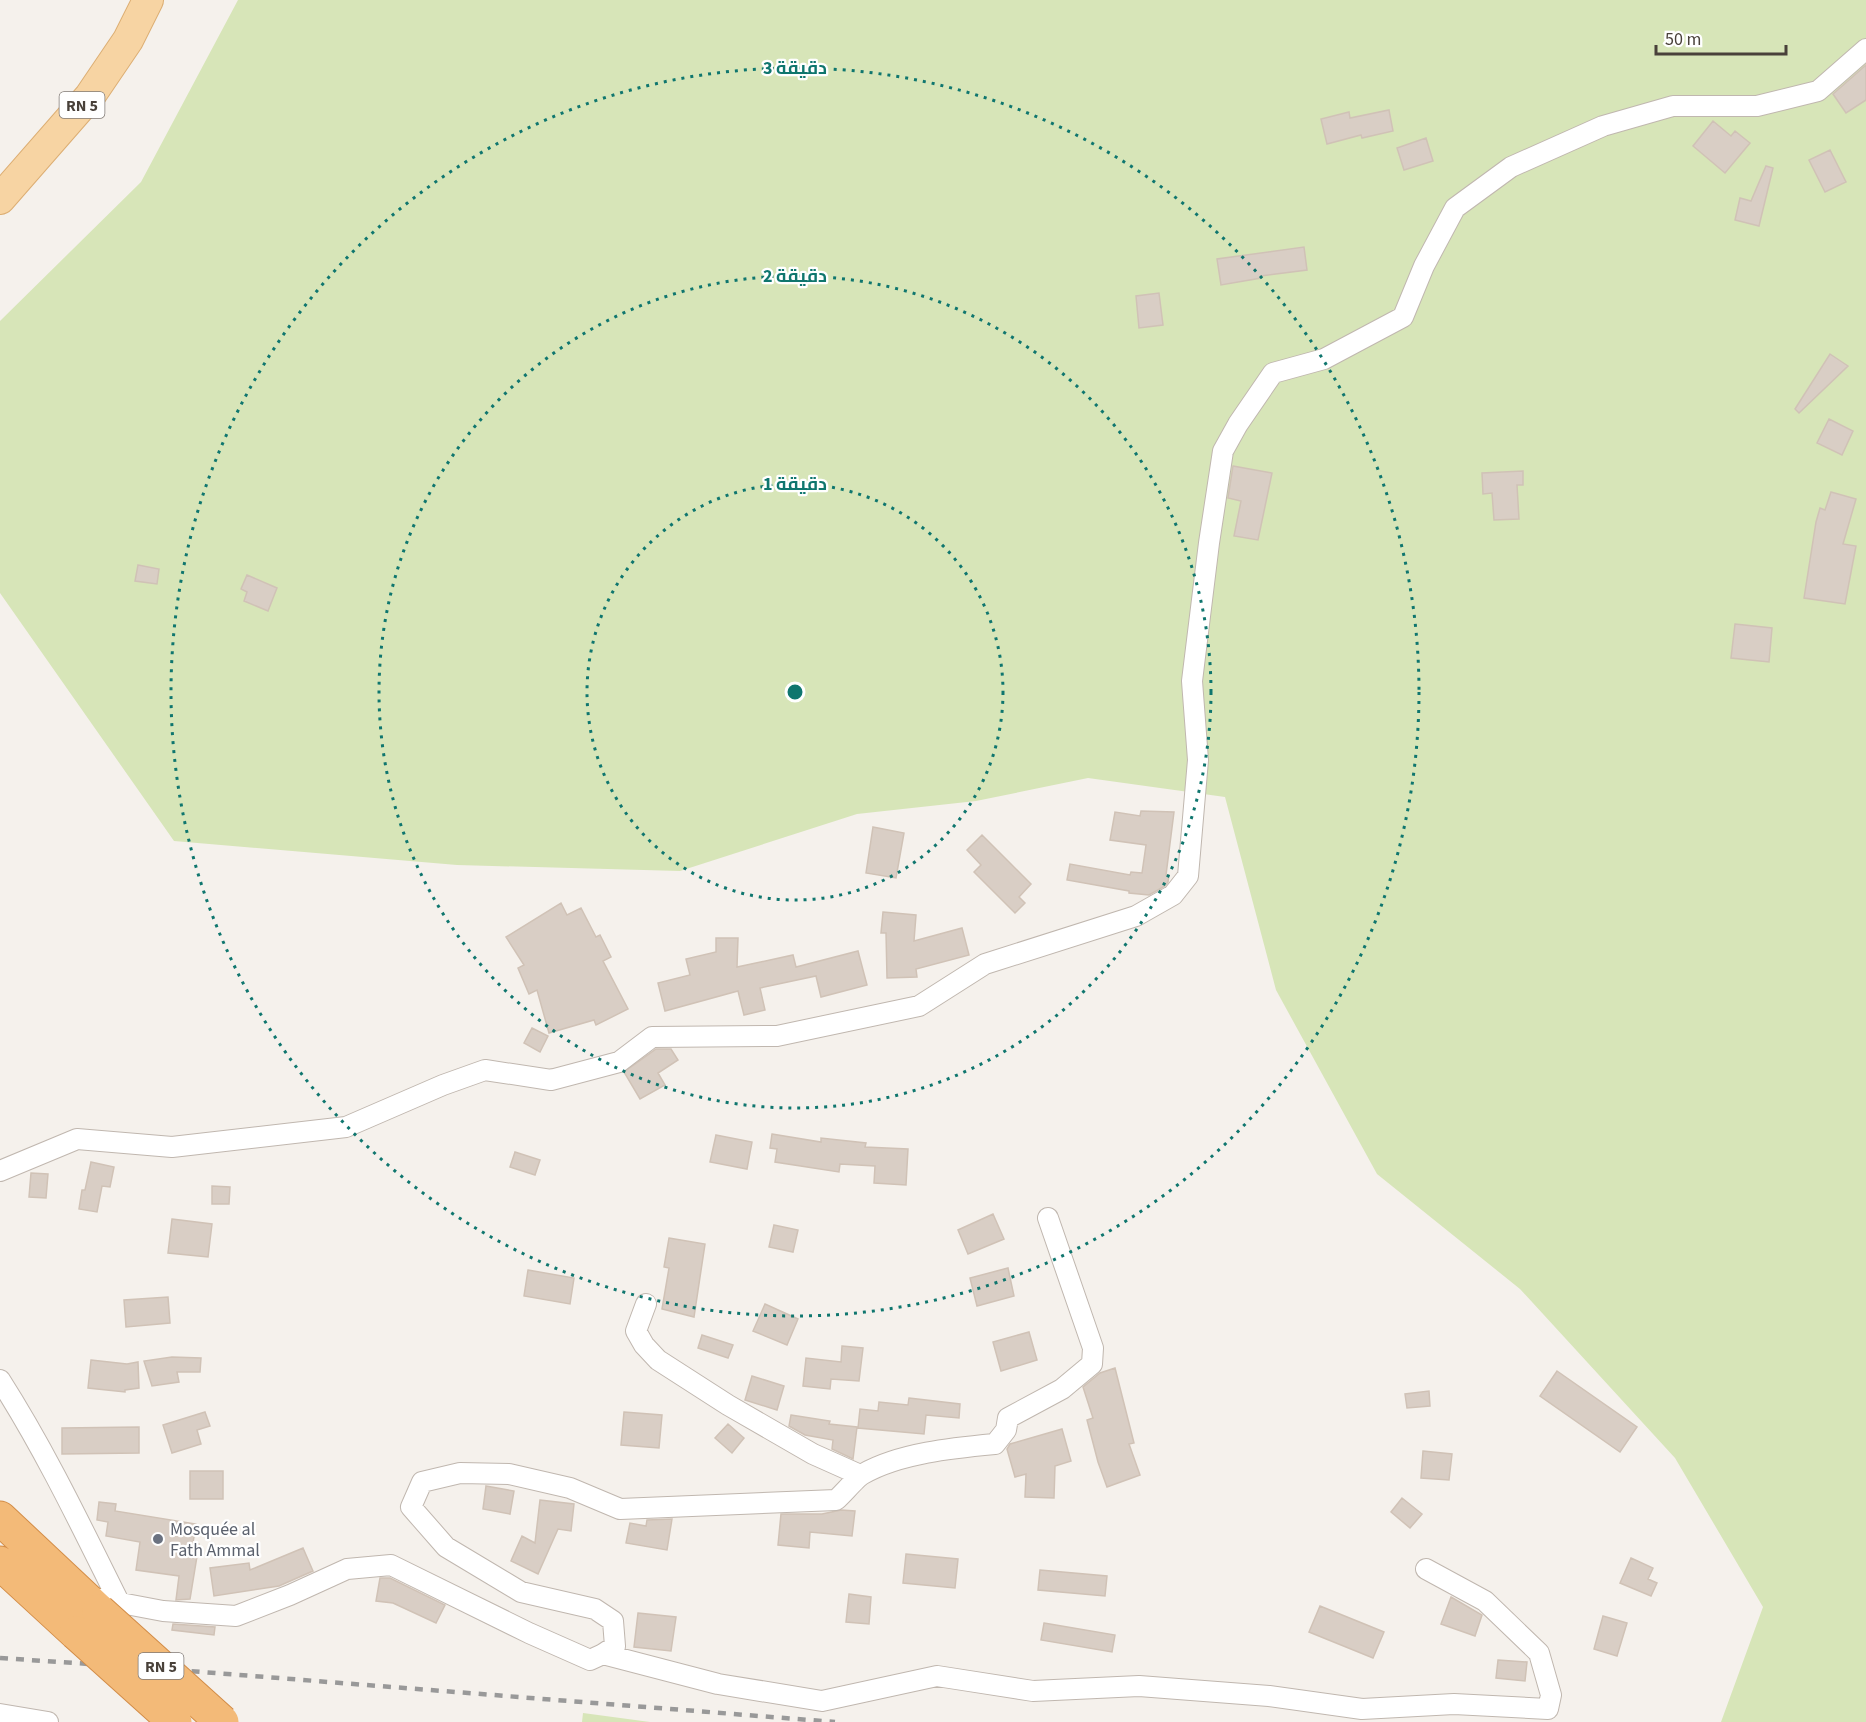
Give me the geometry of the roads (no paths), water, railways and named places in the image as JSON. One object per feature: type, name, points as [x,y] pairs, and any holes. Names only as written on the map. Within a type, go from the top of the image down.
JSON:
[{"type":"highway","name":"RN 5","points":[[0,1518],[100,1603],[222,1722]]},
{"type":"highway","name":"RN 5","points":[[2,1568],[175,1722]]},
{"type":"main road","name":"RN 5","points":[[0,199],[90,96],[128,40],[148,0]]},
{"type":"street","points":[[0,1171],[77,1139],[172,1148],[346,1127],[443,1084],[485,1070],[551,1080],[618,1062],[652,1037],[777,1036],[919,1006],[985,964],[1136,915],[1173,895],[1188,876],[1198,760],[1192,681],[1223,451],[1238,423],[1273,373],[1324,359],[1403,317],[1424,266],[1455,208],[1511,167],[1603,126],[1672,106],[1757,106],[1818,91],[1866,49]]},
{"type":"street","points":[[0,1380],[24,1417],[55,1474],[100,1603],[163,1611],[236,1616],[347,1569],[391,1565],[529,1633],[590,1660],[615,1646],[613,1621],[595,1609],[520,1592],[446,1547],[411,1507],[422,1482],[460,1473],[509,1474],[570,1488],[620,1509],[836,1500],[860,1475],[882,1465],[940,1449],[995,1444],[1006,1430],[1008,1418],[1062,1389],[1092,1364],[1093,1348],[1048,1218]]},
{"type":"street","points":[[646,1304],[636,1331],[644,1346],[658,1360],[728,1405],[804,1449],[860,1475]]},
{"type":"street","points":[[603,1654],[718,1684],[822,1701],[937,1676],[1033,1690],[1139,1686],[1269,1696],[1362,1709],[1454,1704],[1548,1709],[1551,1695],[1539,1653],[1485,1601],[1426,1569]]},
{"type":"street","points":[[0,1713],[48,1722]]},
{"type":"railway","points":[[0,1658],[835,1722]]},
{"type":"place","name":"Mosquée al Fath Ammal","points":[[158,1539]]}]
